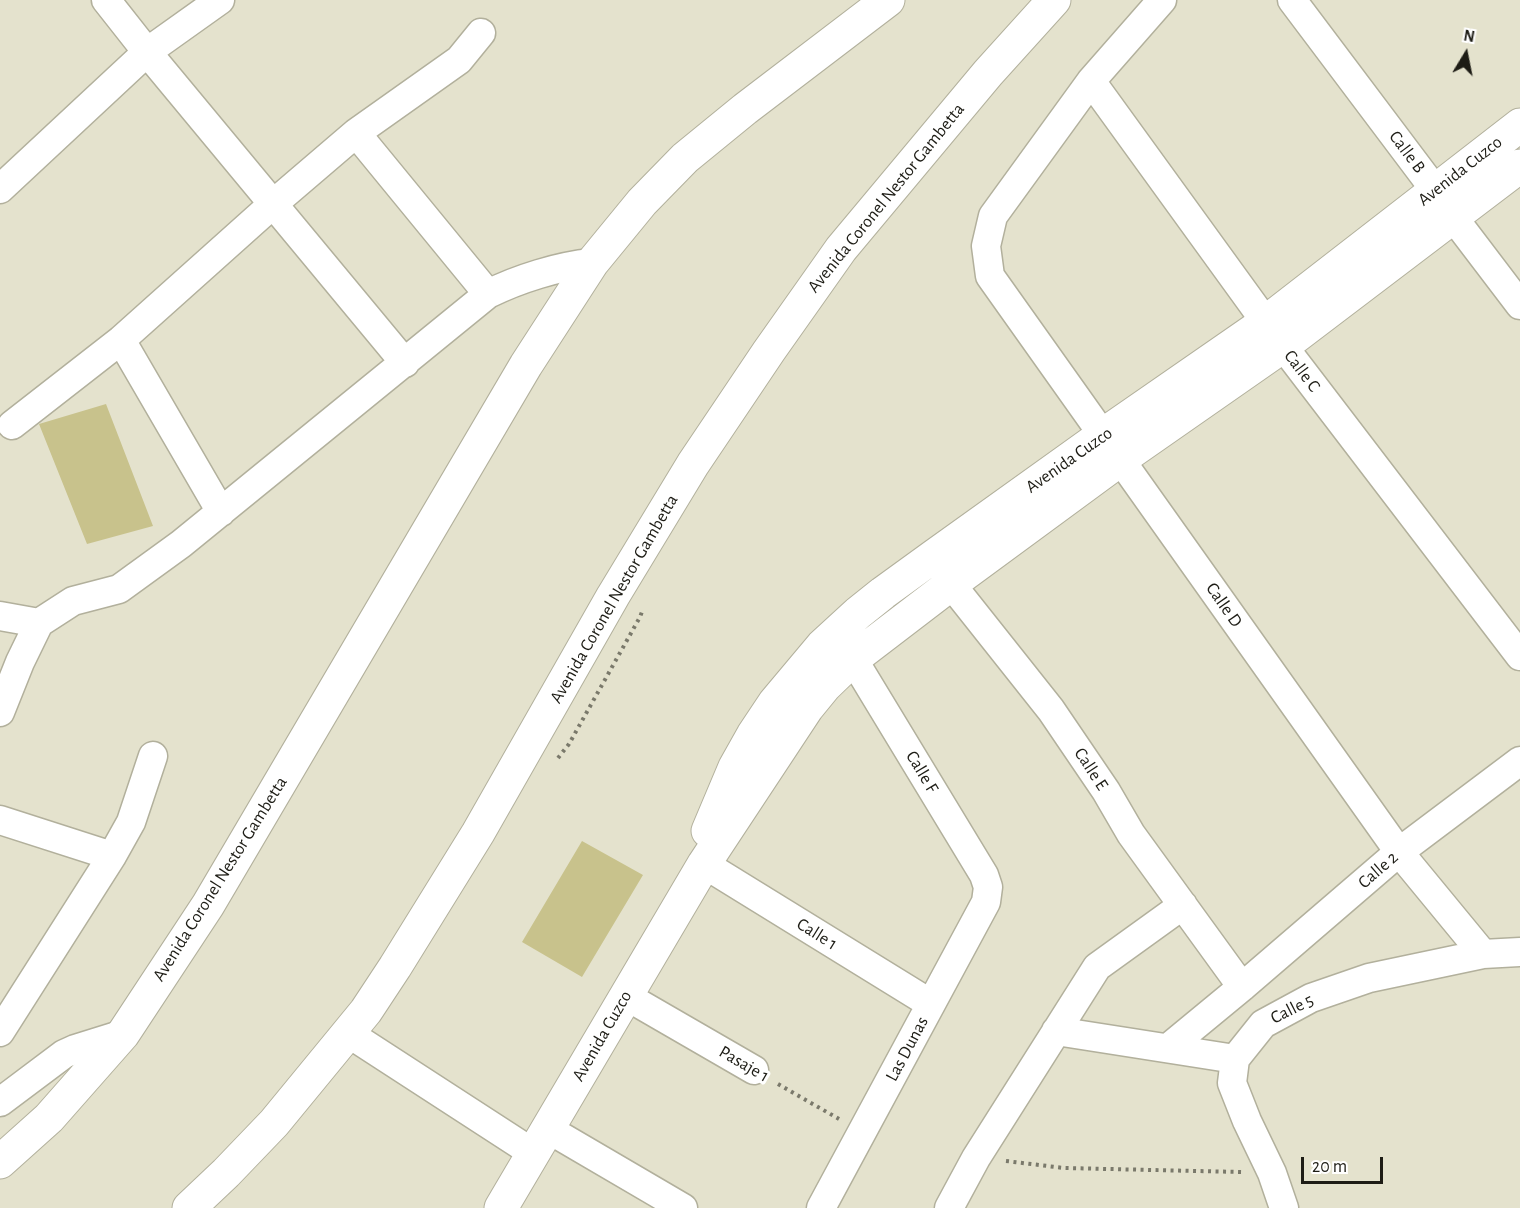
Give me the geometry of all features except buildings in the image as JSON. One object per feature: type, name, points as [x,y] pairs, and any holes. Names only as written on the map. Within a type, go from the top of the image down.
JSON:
[{"type":"main road","name":"Avenida Coronel Nestor Gambetta","points":[[0,1162],[49,1118],[123,1034],[208,905],[526,365],[592,263],[642,202],[685,158],[745,109],[888,0]]},
{"type":"main road","name":"Avenida Coronel Nestor Gambetta","points":[[189,1208],[274,1123],[366,1011],[478,833],[693,464],[769,351],[841,249],[987,73],[1054,0]]},
{"type":"main road","name":"Avenida Cuzco","points":[[704,864],[707,832],[735,767],[775,702],[822,646],[883,593],[934,556],[1112,447],[1274,334],[1444,203],[1520,125]]},
{"type":"main road","name":"Avenida Cuzco","points":[[1444,203],[1520,166]]},
{"type":"main road","name":"Avenida Cuzco","points":[[501,1208],[704,864],[807,708],[853,659],[951,584],[1112,447]]},
{"type":"street","points":[[106,0],[405,363]]},
{"type":"street","points":[[0,189],[147,52],[220,0]]},
{"type":"street","points":[[1091,81],[1162,0]]},
{"type":"street","name":"Calle B","points":[[1292,0],[1520,305]]},
{"type":"street","points":[[12,425],[121,340],[356,133],[459,60],[481,33]]},
{"type":"street","name":"Calle D","points":[[1091,81],[993,216],[986,246],[990,276],[1399,852],[1483,954]]},
{"type":"street","name":"Calle C","points":[[1091,81],[1274,334],[1520,656]]},
{"type":"street","points":[[356,133],[488,294]]},
{"type":"street","points":[[0,712],[39,623],[73,601],[120,589],[221,512],[488,294],[508,284],[574,264],[592,263]]},
{"type":"street","points":[[121,340],[221,512]]},
{"type":"street","name":"Calle E","points":[[934,556],[951,584],[1051,710],[1106,791],[1131,834],[1242,987]]},
{"type":"street","points":[[0,615],[39,623]]},
{"type":"street","name":"Calle F","points":[[853,659],[984,875],[988,887]]},
{"type":"street","points":[[0,1032],[112,856],[131,822],[153,756]]},
{"type":"street","name":"Calle 2","points":[[1167,1048],[1242,987],[1399,852],[1520,760]]},
{"type":"street","points":[[0,820],[112,856]]},
{"type":"street","name":"Calle 1","points":[[704,864],[931,1004]]},
{"type":"street","name":"Las Dunas","points":[[821,1208],[986,902],[988,887]]},
{"type":"street","points":[[949,1208],[976,1158],[1097,967],[1183,905]]},
{"type":"street","name":"Calle 5","points":[[1235,1059],[1263,1024],[1311,998],[1369,978],[1483,954],[1520,952]]},
{"type":"street","name":"Pasaje 1","points":[[626,996],[754,1070]]},
{"type":"street","points":[[1056,1031],[1235,1059],[1232,1083],[1272,1173],[1284,1208]]},
{"type":"street","points":[[348,1033],[541,1141],[682,1208]]},
{"type":"street","points":[[0,1101],[64,1054],[123,1034]]},
{"type":"path","name":"Pasaje 1","points":[[754,1070],[863,1133]]},
{"type":"path","points":[[976,1158],[1064,1168],[1272,1173]]},
{"type":"shaded area","points":[[106,404],[153,526],[87,544],[39,424]]},
{"type":"shaded area","points":[[582,841],[643,875],[582,977],[522,942]]}]
